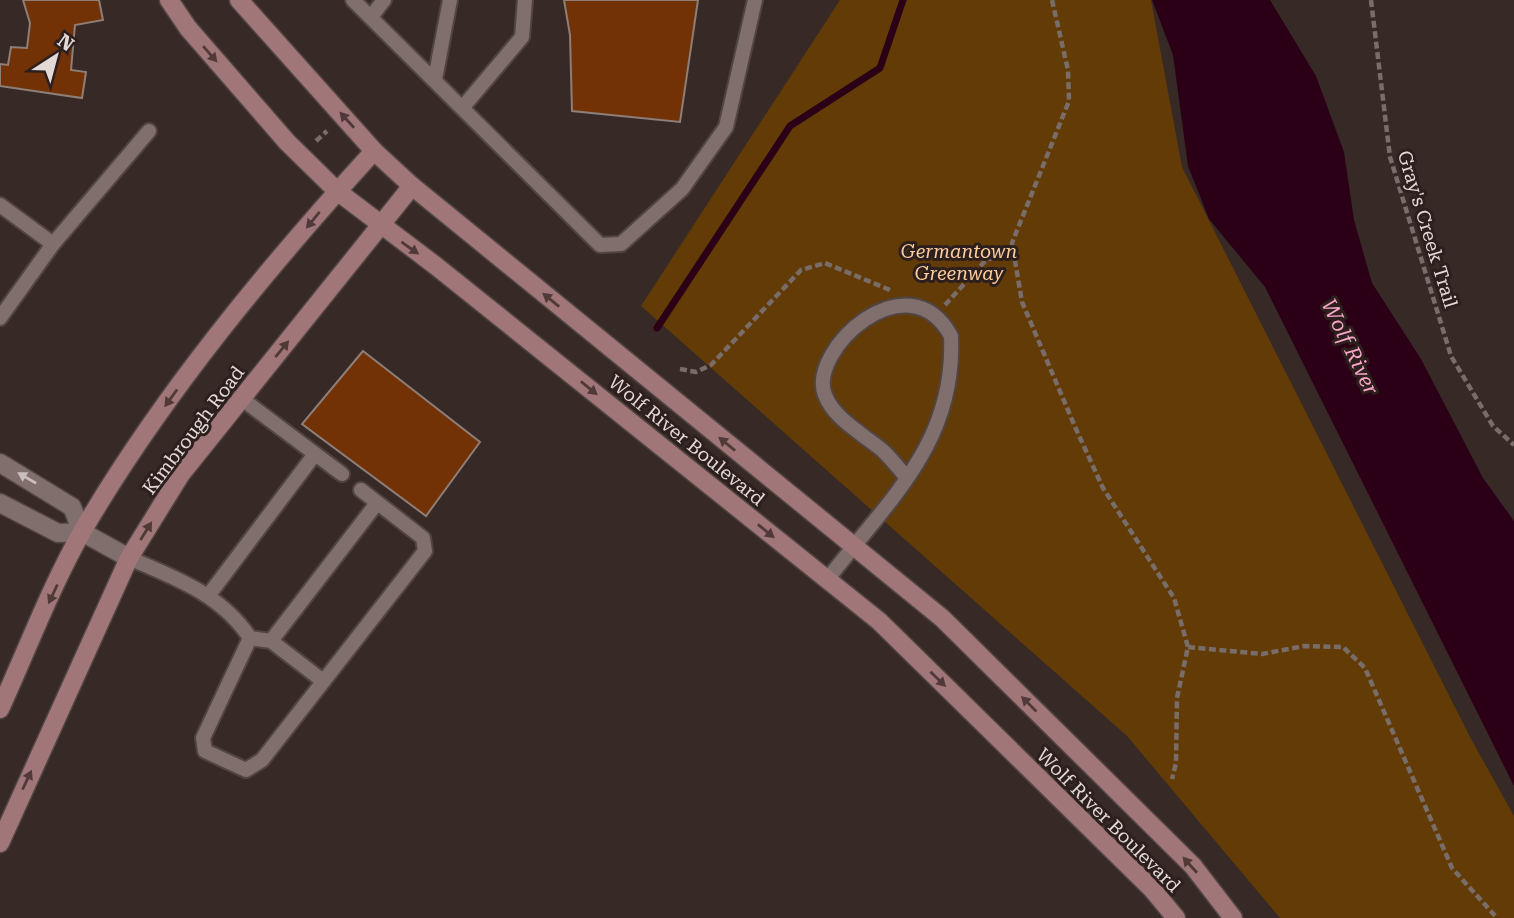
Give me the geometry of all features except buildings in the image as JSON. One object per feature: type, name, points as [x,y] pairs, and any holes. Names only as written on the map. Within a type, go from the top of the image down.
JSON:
[{"type":"main road","name":"Wolf River Boulevard","points":[[169,0],[188,28],[287,142],[337,191],[380,227],[436,266],[879,621],[1152,889],[1176,918]]},
{"type":"main road","name":"Wolf River Boulevard","points":[[239,0],[374,151],[412,186],[951,628],[1192,866],[1233,918]]},
{"type":"main road","name":"Kimbrough Road","points":[[0,709],[82,532],[183,382],[337,191],[374,151]]},
{"type":"main road","name":"Kimbrough Road","points":[[0,843],[129,558],[181,474],[412,186]]},
{"type":"street","points":[[0,463],[72,507],[82,532]]},
{"type":"street","points":[[0,503],[58,533],[82,532],[129,558]]},
{"type":"lane","points":[[353,0],[600,245],[621,244],[682,189],[726,127],[755,0]]},
{"type":"lane","points":[[371,17],[384,0]]},
{"type":"lane","points":[[435,79],[450,0]]},
{"type":"lane","points":[[463,107],[522,37],[525,0]]},
{"type":"lane","points":[[0,318],[53,244],[149,131]]},
{"type":"lane","points":[[0,205],[53,244]]},
{"type":"lane","points":[[827,580],[926,453],[940,421],[952,356],[951,336],[932,314],[911,305],[887,307],[858,323],[826,364],[822,382],[824,394],[836,414],[885,452],[906,478]]},
{"type":"lane","points":[[242,399],[342,474]]},
{"type":"lane","points":[[208,596],[315,454]]},
{"type":"lane","points":[[250,638],[202,738],[205,751],[246,770],[262,760],[425,551],[424,538],[361,491]]},
{"type":"lane","points":[[271,641],[377,503]]},
{"type":"lane","points":[[129,558],[198,588],[237,618],[250,638],[271,641],[323,681]]},
{"type":"path","points":[[1052,0],[1068,70],[1069,101],[1012,243],[1014,256],[1022,302],[1042,354],[1103,488],[1174,598],[1188,647],[1177,698],[1176,763],[1172,779]]},
{"type":"path","name":"Gray's Creek Trail","points":[[1371,0],[1390,158],[1451,356],[1493,426],[1514,445]]},
{"type":"path","points":[[316,141],[327,131]]},
{"type":"path","points":[[939,311],[987,259],[1014,256]]},
{"type":"path","points":[[680,369],[696,372],[711,365],[801,270],[825,263],[901,295]]},
{"type":"path","points":[[1188,647],[1262,654],[1304,646],[1343,647],[1365,668],[1452,868],[1497,918]]},
{"type":"green space","name":"Germantown Greenway","points":[[840,0],[1151,0],[1182,167],[1470,737],[1514,816],[1514,918],[1280,918],[1127,736],[641,306]]},
{"type":"water","name":"Wolf River","points":[[1152,0],[1270,0],[1316,76],[1344,152],[1354,220],[1372,283],[1421,359],[1483,478],[1514,521],[1514,786],[1265,287],[1209,219],[1188,166],[1173,55]]},
{"type":"waterway","points":[[657,328],[790,126],[880,68],[903,0]]}]
